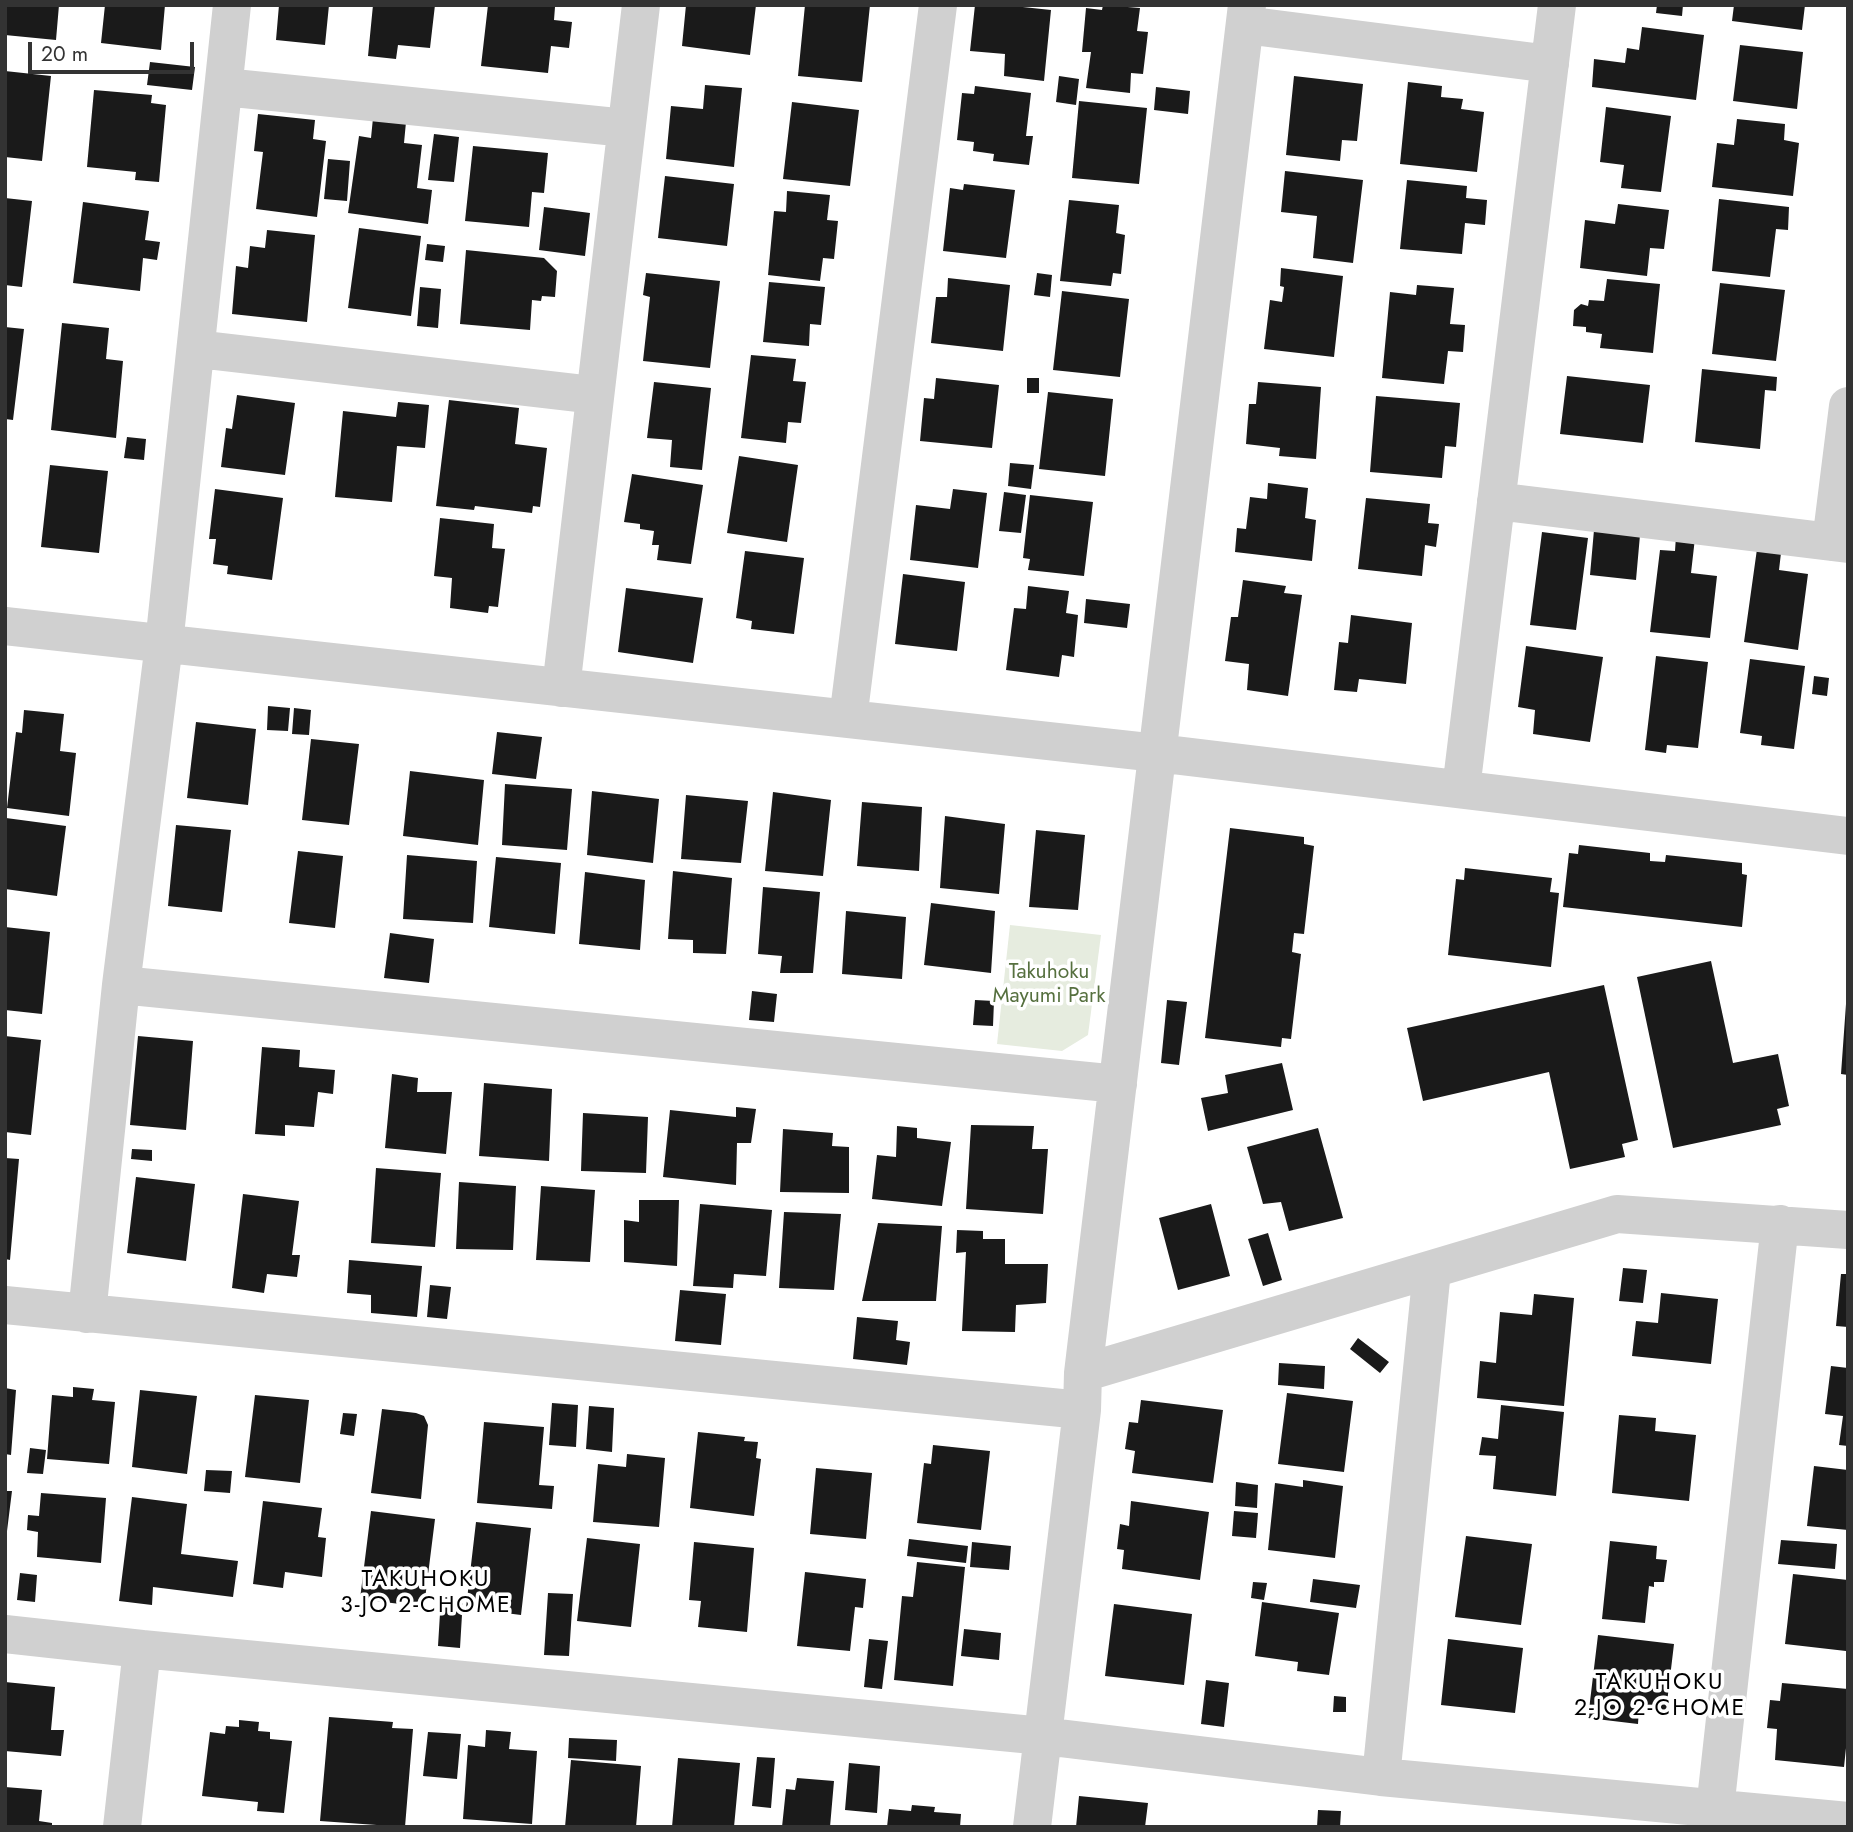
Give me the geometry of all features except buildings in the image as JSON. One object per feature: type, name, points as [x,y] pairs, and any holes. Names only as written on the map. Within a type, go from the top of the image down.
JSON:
[{"type":"street","points":[[87,1314],[121,985],[164,644],[197,349],[232,5]]},
{"type":"street","points":[[561,688],[641,5]]},
{"type":"street","points":[[848,719],[938,5]]},
{"type":"street","points":[[1461,789],[1558,5]]},
{"type":"street","points":[[1032,1827],[1246,15],[1550,64]]},
{"type":"street","points":[[224,87],[626,128]]},
{"type":"street","points":[[197,349],[594,395]]},
{"type":"street","points":[[1496,501],[1839,543],[1848,406]]},
{"type":"street","points":[[5,626],[1157,753],[1848,836]]},
{"type":"street","points":[[121,985],[1118,1084]]},
{"type":"street","points":[[5,1305],[87,1314],[1082,1391],[1432,1270],[1617,1214],[1848,1230]]},
{"type":"street","points":[[1714,1818],[1780,1224]]},
{"type":"street","points":[[1381,1777],[1432,1270]]},
{"type":"street","points":[[5,1634],[1043,1736],[1714,1818],[1848,1821]]},
{"type":"street","points":[[122,1827],[142,1649]]},
{"type":"green space","name":"Takuhoku Mayumi Park","points":[[1010,925],[1101,935],[1088,1035],[1062,1051],[997,1044]]},
{"type":"district","name":"TAKUHOKU 3-JO 2-CHOME","points":[[426,1593]]},
{"type":"district","name":"TAKUHOKU 2-JO 2-CHOME","points":[[1660,1696]]}]
